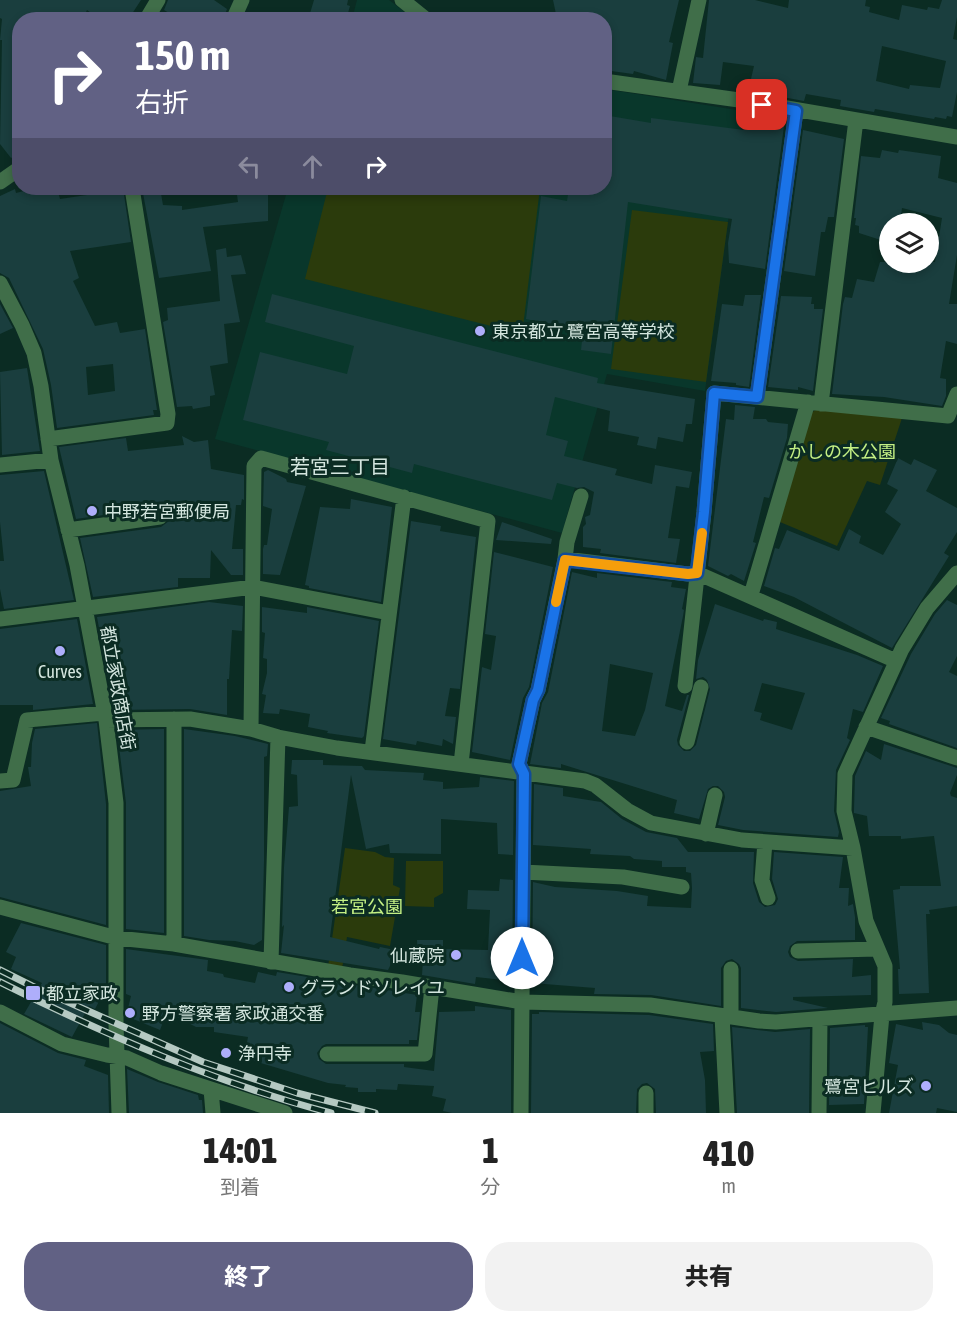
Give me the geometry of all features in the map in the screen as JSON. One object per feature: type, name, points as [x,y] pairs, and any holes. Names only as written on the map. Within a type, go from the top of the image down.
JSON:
[{"type":"street","points":[[402,0],[418,12]]},
{"type":"street","points":[[679,92],[699,0]]},
{"type":"street","points":[[612,82],[957,137]]},
{"type":"street","points":[[757,397],[796,111]]},
{"type":"street","points":[[752,596],[814,403],[856,120]]},
{"type":"street","points":[[48,440],[167,423],[168,414],[133,195]]},
{"type":"street","name":"都立家政商店街","points":[[0,283],[34,353],[51,460],[68,530],[105,717],[116,803],[119,1113]]},
{"type":"street","points":[[685,686],[714,393],[948,416],[956,397]]},
{"type":"street","points":[[251,729],[254,466],[261,458],[488,521],[461,764]]},
{"type":"street","points":[[0,465],[51,460]]},
{"type":"street","points":[[521,1113],[524,774],[519,764],[533,700],[538,690],[567,542],[580,496]]},
{"type":"street","points":[[372,751],[404,497]]},
{"type":"street","points":[[68,530],[160,517]]},
{"type":"street","points":[[565,560],[688,574],[697,573],[896,661]]},
{"type":"street","points":[[873,1113],[885,1002],[885,966],[866,921],[844,811],[845,774],[896,661],[927,608],[951,590],[957,573]]},
{"type":"street","points":[[0,619],[253,587],[389,613]]},
{"type":"street","points":[[687,742],[701,687]]},
{"type":"street","points":[[0,781],[13,780],[27,720],[105,717],[190,719],[251,729],[278,737],[337,748],[585,782],[595,785],[627,810],[651,823],[706,834],[742,840],[853,848]]},
{"type":"street","points":[[174,719],[174,944]]},
{"type":"street","points":[[866,727],[957,758]]},
{"type":"street","points":[[271,962],[278,737]]},
{"type":"street","points":[[706,834],[715,795]]},
{"type":"street","points":[[765,842],[762,880],[768,898]]},
{"type":"street","points":[[523,872],[623,877],[682,887]]},
{"type":"street","points":[[0,907],[117,938],[174,944],[271,962],[522,1002],[650,1005],[768,1021],[882,1015],[957,1008]]},
{"type":"street","points":[[798,951],[877,950]]},
{"type":"street","points":[[727,1113],[727,1016],[732,969]]},
{"type":"street","points":[[327,1054],[425,1054],[432,987]]},
{"type":"street","points":[[0,1012],[62,1044],[127,1058],[161,1073],[285,1113]]},
{"type":"street","points":[[819,1113],[820,1019]]},
{"type":"street","points":[[211,1089],[213,1113]]},
{"type":"street","points":[[646,1093],[646,1113]]},
{"type":"shaded area","points":[[357,0],[389,0],[405,12],[354,12]]},
{"type":"shaded area","name":"東京都立 鷺宮高等学校","points":[[612,90],[743,111],[705,391],[607,374],[562,533],[215,439],[286,195],[612,195]]},
{"type":"green space","points":[[326,195],[539,195],[523,327],[515,332],[305,279]]},
{"type":"green space","points":[[632,210],[728,222],[706,382],[611,369]]},
{"type":"green space","name":"かしの木公園","points":[[817,409],[902,418],[880,485],[867,481],[837,546],[780,522],[811,413]]},
{"type":"green space","name":"若宮公園","points":[[345,848],[375,852],[394,858],[393,885],[400,888],[390,946],[347,937],[342,969],[328,967]]},
{"type":"green space","points":[[406,861],[443,861],[443,893],[434,898],[434,907],[405,906]]},
{"type":"building","points":[[0,0],[141,0],[133,12],[90,12],[87,10],[86,12],[12,12],[11,158],[0,144],[2,19],[0,18]]},
{"type":"building","points":[[168,0],[214,0],[227,9],[226,12],[167,12],[164,10]]},
{"type":"building","points":[[314,0],[348,0],[347,5],[350,6],[348,12],[310,12]]},
{"type":"building","points":[[553,0],[679,0],[669,42],[673,43],[666,80],[634,71],[633,74],[612,71],[612,12],[556,12]]},
{"type":"building","points":[[709,0],[755,0],[788,8],[789,0],[866,0],[865,6],[870,7],[869,12],[899,20],[902,5],[927,10],[928,7],[939,9],[942,0],[957,0],[953,39],[957,40],[957,92],[952,117],[947,116],[946,119],[875,109],[874,112],[840,106],[841,100],[806,94],[804,101],[757,93],[760,81],[751,79],[754,66],[723,62],[720,85],[693,83],[696,57],[703,58]],"holes":[[[882,46],[946,61],[940,88],[910,85],[909,89],[876,81]]]},
{"type":"building","points":[[612,116],[651,123],[651,118],[744,130],[746,118],[784,126],[765,269],[729,263],[728,243],[732,219],[628,202],[611,354],[581,350],[583,332],[526,319],[541,196],[567,201],[568,195],[612,195]]},
{"type":"building","points":[[803,130],[844,139],[834,217],[828,217],[825,232],[821,232],[815,276],[784,271]]},
{"type":"building","points":[[882,150],[941,156],[938,178],[957,183],[957,255],[949,304],[957,304],[957,344],[946,341],[940,378],[946,379],[946,396],[942,406],[884,397],[832,394],[843,304],[845,297],[852,298],[857,279],[874,282],[879,265],[879,273],[939,273],[939,237],[942,218],[939,217],[939,213],[922,213],[902,208],[901,213],[879,213],[879,239],[859,233],[859,226],[855,225],[856,218],[854,218],[861,156],[880,158]]},
{"type":"building","points":[[12,190],[12,195],[59,195],[60,199],[87,195],[124,195],[131,242],[70,251],[79,278],[73,281],[95,326],[117,322],[120,333],[145,329],[157,410],[153,410],[154,415],[57,428],[43,349],[9,278],[0,273],[0,196]],"holes":[[[113,364],[115,391],[88,395],[86,367]]]},
{"type":"building","points":[[143,195],[161,195],[163,205],[182,206],[182,210],[238,202],[237,195],[268,195],[268,221],[203,227],[211,271],[159,278]]},
{"type":"building","points":[[226,248],[227,257],[241,255],[246,274],[231,275],[240,322],[224,324],[228,363],[210,366],[215,395],[210,396],[210,406],[193,409],[192,406],[177,407],[163,322],[168,320],[167,308],[220,301],[216,250]]},
{"type":"building","points":[[272,294],[598,378],[597,383],[695,399],[692,424],[686,424],[683,442],[658,437],[656,449],[637,445],[639,437],[608,431],[610,411],[555,397],[546,435],[568,441],[564,456],[617,469],[615,475],[652,484],[655,465],[692,472],[689,488],[676,486],[668,538],[680,539],[676,563],[600,553],[601,549],[583,547],[585,517],[590,515],[594,492],[584,487],[577,488],[557,483],[552,500],[414,464],[412,473],[326,450],[329,442],[243,420],[260,352],[347,374],[354,346],[265,322]]},
{"type":"building","points":[[745,295],[761,295],[749,387],[736,385],[736,383],[711,381],[722,304],[743,306]]},
{"type":"building","points":[[781,296],[812,297],[811,304],[814,304],[814,309],[823,309],[813,391],[798,387],[798,390],[768,387]]},
{"type":"building","points":[[0,304],[13,328],[0,334]]},
{"type":"building","points":[[27,368],[40,451],[2,455],[0,372]]},
{"type":"building","points":[[735,405],[755,407],[753,419],[766,419],[768,422],[788,424],[787,438],[769,498],[764,497],[753,542],[756,543],[744,581],[708,566],[726,419],[734,420]]},
{"type":"building","points":[[182,436],[194,442],[208,440],[211,469],[244,475],[244,500],[242,499],[241,505],[236,505],[232,549],[243,549],[243,575],[231,575],[211,550],[210,578],[178,578],[178,587],[93,597],[80,538],[161,527],[169,521],[170,515],[164,508],[159,507],[76,519],[59,447],[126,438],[128,451],[184,445]]},
{"type":"building","points":[[898,458],[911,465],[914,459],[937,470],[926,491],[957,508],[957,532],[944,553],[949,556],[892,648],[794,597],[764,586],[775,548],[779,549],[787,530],[839,551],[849,529],[861,536],[859,543],[883,555],[901,524],[885,512],[898,490],[887,484]]},
{"type":"building","points":[[268,470],[286,479],[287,482],[306,486],[280,575],[263,574],[263,549],[264,545],[267,545],[272,509],[263,506],[264,472]]},
{"type":"building","points":[[44,471],[74,600],[4,609],[0,589],[0,561],[4,561],[0,522],[0,475]]},
{"type":"building","points":[[351,499],[392,507],[381,602],[309,588],[305,585],[320,507],[350,509]]},
{"type":"building","points":[[411,521],[441,526],[440,531],[476,537],[460,689],[450,688],[445,716],[456,717],[453,744],[443,739],[442,746],[417,741],[416,745],[383,739]]},
{"type":"building","points":[[502,522],[552,539],[551,544],[496,540]]},
{"type":"building","points":[[494,552],[553,567],[529,687],[523,698],[510,760],[472,752],[482,667],[491,670],[496,636],[485,634]]},
{"type":"building","points":[[572,572],[597,578],[597,573],[672,582],[671,587],[686,589],[683,616],[665,706],[682,711],[687,695],[689,695],[677,740],[678,745],[684,751],[690,751],[696,745],[710,689],[707,680],[703,677],[696,679],[698,660],[715,604],[763,621],[764,619],[777,622],[776,629],[857,655],[883,666],[863,712],[853,709],[847,738],[850,740],[836,770],[834,811],[838,837],[743,830],[718,825],[725,797],[724,792],[718,786],[708,789],[699,819],[674,813],[677,800],[561,764],[561,768],[530,764],[542,703],[548,692]],"holes":[[[610,664],[653,673],[645,710],[635,736],[602,731]],[[762,683],[805,693],[792,730],[760,720],[762,713],[754,711]]]},
{"type":"building","points":[[947,600],[957,605],[957,656],[949,672],[957,676],[957,748],[889,724],[890,721],[881,718],[911,654],[935,614]]},
{"type":"building","points":[[209,602],[243,606],[242,631],[232,630],[229,679],[227,679],[227,715],[190,709],[114,710],[97,617]]},
{"type":"building","points":[[262,607],[307,613],[307,607],[379,621],[362,738],[327,733],[328,731],[308,727],[310,714],[280,709],[279,714],[263,713],[266,695],[262,694],[267,673],[267,659],[263,658],[265,633],[262,632]]},
{"type":"building","points":[[77,619],[93,704],[33,710],[33,705],[0,705],[0,629]]},
{"type":"building","points":[[97,723],[106,804],[106,925],[0,897],[0,791],[31,786],[28,767],[31,767],[35,729]]},
{"type":"building","points":[[164,729],[164,933],[126,929],[126,803],[117,730]]},
{"type":"building","points":[[184,729],[235,736],[268,744],[267,756],[264,757],[262,940],[254,945],[184,936]]},
{"type":"building","points":[[884,744],[957,768],[957,775],[950,793],[951,796],[957,798],[957,906],[929,910],[930,914],[926,914],[929,993],[899,994],[898,969],[900,969],[893,890],[900,889],[900,886],[941,886],[934,836],[901,839],[901,836],[869,836],[867,816],[854,813],[855,776],[866,751],[881,760]]},
{"type":"building","points":[[292,760],[323,760],[323,765],[362,766],[365,770],[424,773],[423,780],[443,782],[443,789],[479,787],[480,777],[514,781],[513,855],[498,854],[497,823],[441,819],[441,854],[390,853],[389,844],[366,849],[351,775],[330,937],[379,949],[380,947],[395,950],[390,966],[388,970],[281,953],[289,807],[298,806],[297,775],[291,774]]},
{"type":"building","points":[[534,784],[563,788],[563,796],[601,802],[622,819],[646,832],[677,838],[688,852],[754,852],[753,883],[759,902],[765,907],[775,905],[778,899],[772,879],[774,852],[843,857],[839,888],[849,888],[848,906],[853,904],[855,940],[797,941],[790,946],[788,952],[790,957],[798,961],[853,959],[852,977],[871,975],[871,995],[793,997],[793,1000],[828,1008],[776,1012],[741,1008],[741,968],[732,959],[726,961],[721,968],[721,1006],[651,995],[594,994],[595,988],[532,983],[533,882],[555,887],[617,891],[648,896],[647,906],[691,908],[692,888],[691,873],[686,872],[686,867],[662,867],[662,861],[634,859],[630,856],[590,854],[591,849],[533,845]]},
{"type":"building","points":[[500,879],[513,880],[512,981],[476,977],[475,984],[422,975],[423,960],[418,960],[417,940],[443,940],[443,949],[488,950],[490,910],[467,909],[468,890],[499,891]]},
{"type":"building","points":[[21,923],[106,945],[106,988],[95,1009],[89,1006],[72,1037],[24,1014],[42,983],[11,969],[16,957],[6,952]]},
{"type":"building","points":[[126,949],[208,960],[207,971],[255,983],[258,972],[276,976],[277,972],[417,995],[415,1012],[420,1012],[417,1040],[409,1040],[409,1044],[326,1044],[317,1053],[319,1059],[326,1064],[404,1064],[404,1067],[434,1071],[439,1012],[475,1011],[475,1006],[511,1010],[511,1113],[443,1111],[446,1099],[432,1096],[434,1086],[398,1084],[397,1090],[376,1089],[376,1092],[358,1092],[358,1088],[328,1083],[254,1061],[256,1053],[245,1053],[248,1037],[214,1032],[214,1027],[196,1027],[167,1012],[160,1030],[126,1016],[131,996],[126,994]]},
{"type":"building","points":[[539,1012],[649,1015],[713,1024],[714,1051],[700,1052],[705,1080],[706,1113],[656,1113],[655,1089],[647,1083],[637,1089],[636,1113],[531,1113],[532,1014],[539,1014]]},
{"type":"building","name":"鷺宮ヒルズ","points":[[922,1022],[939,1025],[949,1033],[957,1035],[957,1112],[937,1108],[936,1113],[889,1113],[898,1065],[889,1063],[896,1024],[923,1030]]},
{"type":"building","points":[[0,1023],[58,1053],[86,1060],[84,1066],[108,1075],[109,1113],[0,1113]]},
{"type":"building","points":[[865,1025],[868,1027],[864,1104],[829,1105],[830,1028]]},
{"type":"building","points":[[732,1027],[775,1032],[810,1029],[809,1113],[737,1113]]},
{"type":"building","points":[[127,1069],[198,1095],[199,1100],[202,1100],[203,1113],[129,1113]]},
{"type":"railway","points":[[0,970],[203,1062],[297,1093],[375,1113]]},
{"type":"railway","points":[[0,982],[80,1021],[162,1056],[246,1087],[331,1113]]},
{"type":"slow traffic","points":[[556,602],[565,560],[688,574],[697,573],[702,533]]},
{"type":"place","name":"東京都立 鷺宮高等学校","points":[[480,331]]},
{"type":"place","name":"中野若宮郵便局","points":[[92,511]]},
{"type":"place","name":"Curves","points":[[60,651]]},
{"type":"place","name":"仙蔵院","points":[[456,955]]},
{"type":"place","name":"グランドソレイユ","points":[[289,987]]},
{"type":"place","name":"都立家政","points":[[33,993]]},
{"type":"place","name":"野方警察署 家政通交番","points":[[130,1013]]},
{"type":"place","name":"浄円寺","points":[[226,1053]]},
{"type":"place","name":"鷺宮ヒルズ","points":[[926,1086]]},
{"type":"district","name":"若宮三丁目","points":[[340,466]]},
{"type":"route","points":[[522,958],[524,774],[519,764],[533,700],[538,690],[565,560],[688,574],[697,573],[714,393],[757,397],[796,111],[762,105]]}]
